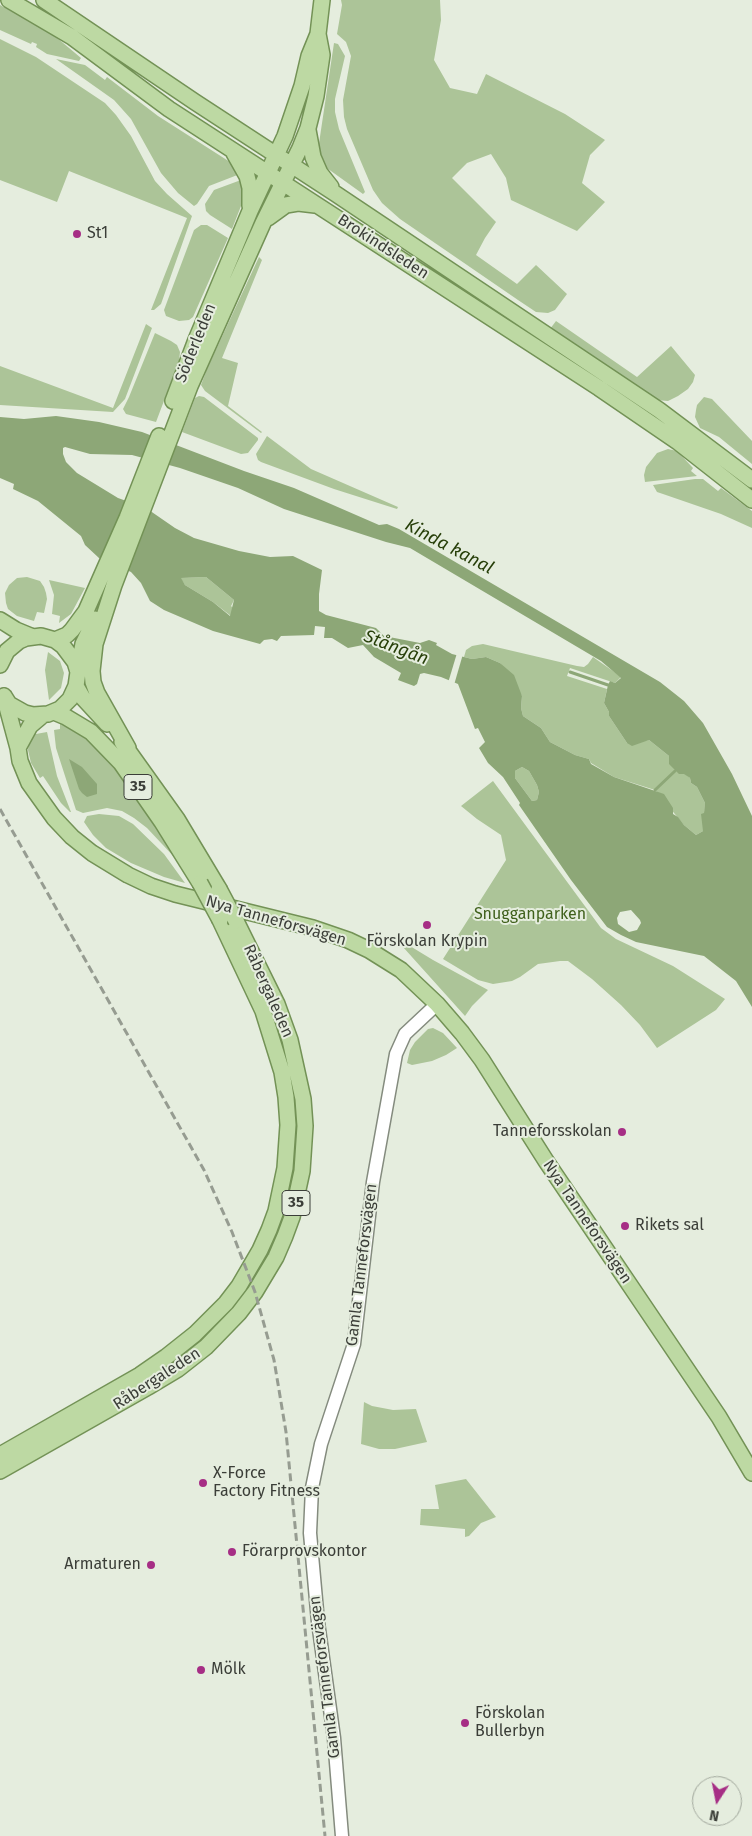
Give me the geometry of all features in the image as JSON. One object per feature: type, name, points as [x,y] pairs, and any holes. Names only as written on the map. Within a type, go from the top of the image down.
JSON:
[{"type":"main road","name":"Brokindsleden","points":[[9,0],[72,37],[169,109],[599,388],[678,442],[752,500]]},
{"type":"main road","name":"Brokindsleden","points":[[44,0],[659,410],[752,480]]},
{"type":"main road","name":"Söderleden","points":[[175,411],[196,340],[250,211],[276,156],[295,107],[309,56],[318,34],[322,0]]},
{"type":"main road","name":"Söderleden","points":[[48,714],[66,704],[74,692],[87,635],[175,411],[308,128],[316,96],[322,55],[318,34]]},
{"type":"main road","points":[[308,128],[314,162],[336,194]]},
{"type":"main road","points":[[232,150],[247,176],[250,188],[250,211]]},
{"type":"main road","points":[[263,222],[286,205],[298,202],[319,206]]},
{"type":"main road","name":"Söderleden","points":[[55,640],[67,635],[78,624],[108,583]]},
{"type":"main road","name":"Söderleden","points":[[108,583],[95,644],[92,671],[93,682],[97,693],[128,748]]},
{"type":"main road","points":[[0,620],[16,630],[33,637],[55,640]]},
{"type":"main road","points":[[1,658],[18,641],[33,637]]},
{"type":"main road","name":"35","points":[[55,640],[70,653],[77,679]]},
{"type":"main road","name":"Råbergaleden","points":[[0,1471],[178,1369],[206,1347],[239,1313],[255,1292],[276,1256],[285,1236],[302,1171],[305,1126],[303,1099],[298,1071],[287,1031],[273,996],[236,921],[177,819],[128,748],[83,698],[77,679]]},
{"type":"main road","name":"35","points":[[2,692],[9,704],[25,714],[48,714]]},
{"type":"main road","name":"Nya Tanneforsvägen","points":[[2,692],[24,773],[47,810],[72,837],[112,866],[151,886],[175,894],[260,914],[348,940],[369,950],[400,970],[437,1004],[482,1060],[550,1167],[719,1417],[752,1473]]},
{"type":"main road","points":[[18,748],[30,726],[48,714]]},
{"type":"main road","name":"Råbergaleden","points":[[0,1455],[140,1375],[195,1334],[230,1298],[256,1258],[276,1211],[285,1168],[288,1125],[282,1072],[263,1011],[220,920],[200,883],[162,822],[121,763],[91,732],[72,720],[48,714]]},
{"type":"street","name":"Gamla Tanneforsvägen","points":[[342,1836],[334,1738],[318,1622],[310,1533],[312,1488],[321,1444],[354,1344],[373,1182],[396,1054],[405,1034],[437,1004]]},
{"type":"green space","points":[[341,0],[440,0],[441,20],[434,60],[450,88],[477,94],[486,74],[565,114],[605,140],[590,155],[582,183],[605,202],[577,231],[511,200],[506,178],[491,154],[467,163],[452,178],[496,222],[476,255],[517,284],[536,265],[567,294],[555,310],[548,313],[536,312],[400,219],[382,203],[373,190],[347,129],[344,117],[343,100],[351,56],[346,42],[337,34],[342,5]]},
{"type":"green space","points":[[0,5],[50,32],[81,58],[79,61],[47,54],[36,47],[37,44],[32,42],[31,44],[0,30]]},
{"type":"green space","points":[[0,39],[36,57],[105,103],[131,136],[155,181],[192,216],[161,304],[154,310],[151,310],[187,218],[69,171],[57,202],[0,180]]},
{"type":"green space","points":[[334,43],[338,44],[345,56],[335,99],[335,112],[339,129],[365,192],[363,194],[324,166],[318,150]]},
{"type":"green space","points":[[56,59],[85,65],[105,80],[107,77],[158,116],[230,162],[240,174],[209,186],[194,206],[178,193],[161,173],[131,119],[114,100]]},
{"type":"green space","points":[[241,180],[243,188],[241,206],[232,229],[210,215],[206,211],[205,204],[214,190]]},
{"type":"green space","points":[[201,225],[207,225],[228,238],[193,317],[189,320],[179,321],[166,316],[164,310],[194,230]]},
{"type":"green space","points":[[259,257],[262,260],[222,358],[238,363],[228,406],[261,433],[205,391],[201,385]]},
{"type":"green space","points":[[556,321],[637,377],[671,346],[695,375],[693,382],[688,389],[668,401],[656,400],[550,329]]},
{"type":"green space","points":[[146,324],[152,328],[125,399],[113,412],[0,405],[0,366],[113,408]]},
{"type":"green space","points":[[155,333],[177,345],[180,352],[179,361],[156,422],[126,414],[123,409]]},
{"type":"green space","points":[[199,396],[204,397],[258,438],[248,453],[241,454],[182,432],[195,398]]},
{"type":"green space","points":[[704,397],[712,399],[752,441],[752,464],[719,437],[700,428],[695,417],[697,405]]},
{"type":"green space","points":[[267,436],[311,469],[398,507],[397,509],[334,489],[261,462],[256,454]]},
{"type":"green space","points":[[668,449],[677,451],[693,468],[691,471],[697,476],[645,482],[646,467],[657,453]]},
{"type":"green space","points":[[703,479],[718,491],[721,488],[752,511],[752,528],[721,514],[657,492],[653,485]]},
{"type":"green space","points":[[27,577],[40,581],[44,587],[47,599],[44,613],[37,612],[34,621],[17,616],[8,609],[6,603],[5,593],[9,585],[17,578]]},
{"type":"green space","points":[[206,577],[234,600],[231,606],[233,608],[231,616],[213,602],[185,585],[180,578]]},
{"type":"green space","points":[[49,580],[85,588],[71,614],[59,623],[60,616],[52,614],[54,595]]},
{"type":"green space","points":[[483,644],[584,667],[593,657],[620,676],[615,683],[570,668],[567,676],[607,689],[604,703],[609,716],[627,743],[649,740],[669,756],[669,760],[690,778],[691,783],[697,787],[705,803],[703,831],[696,835],[684,825],[655,790],[614,777],[591,763],[589,759],[575,755],[550,742],[541,728],[523,716],[521,708],[522,696],[500,663],[486,657],[472,659],[464,657],[466,650],[472,646]]},
{"type":"green space","points":[[48,652],[60,661],[64,673],[61,688],[49,700],[45,670]]},
{"type":"green space","points":[[60,723],[77,731],[91,741],[118,771],[177,860],[147,828],[122,811],[107,808],[83,813],[76,810],[56,748],[54,730],[60,729]]},
{"type":"green space","points":[[35,729],[36,734],[47,732],[57,776],[71,812],[61,803],[43,776],[40,778],[31,763],[28,750],[29,740]]},
{"type":"green space","points":[[522,767],[529,771],[537,785],[539,792],[537,800],[532,801],[515,778],[515,771]]},
{"type":"green space","name":"Snugganparken","points":[[493,781],[601,928],[616,939],[673,966],[725,999],[716,1010],[657,1048],[640,1025],[621,1005],[568,961],[538,964],[512,981],[493,984],[478,980],[443,959],[506,860],[501,835],[461,806]]},
{"type":"green space","points":[[99,814],[119,816],[133,824],[164,854],[185,883],[164,877],[131,863],[106,848],[93,835],[84,822],[87,816]]},
{"type":"green space","points":[[405,943],[488,990],[465,1016],[403,947]]},
{"type":"green space","points":[[433,1028],[443,1033],[457,1048],[432,1061],[412,1065],[407,1063],[410,1050],[415,1042],[428,1029]]},
{"type":"green space","points":[[364,1402],[372,1406],[393,1410],[416,1409],[427,1442],[395,1449],[379,1449],[361,1444]]},
{"type":"green space","points":[[466,1479],[496,1517],[481,1523],[469,1536],[465,1537],[465,1529],[420,1525],[421,1509],[439,1509],[435,1485]]},
{"type":"water","name":"Stångån","points":[[56,416],[99,422],[142,432],[294,488],[379,525],[387,524],[399,529],[660,682],[684,701],[703,723],[732,774],[752,816],[752,1007],[736,981],[704,956],[636,942],[607,927],[571,880],[519,805],[520,803],[503,777],[488,763],[479,748],[485,742],[478,728],[475,729],[458,684],[424,673],[420,674],[417,684],[414,686],[398,680],[401,673],[374,657],[363,645],[348,648],[332,638],[324,638],[325,627],[315,626],[314,635],[281,636],[277,641],[272,639],[264,640],[260,644],[213,631],[164,610],[150,601],[141,583],[131,572],[99,558],[85,545],[81,536],[38,501],[13,489],[14,484],[0,478],[0,417],[24,419]],"holes":[[[63,448],[90,454],[132,455],[180,468],[238,488],[284,509],[410,548],[601,661],[621,678],[615,683],[610,681],[608,685],[604,703],[609,716],[627,743],[632,746],[649,740],[669,756],[669,764],[679,774],[684,774],[690,778],[691,783],[697,787],[705,803],[704,813],[701,814],[703,831],[696,835],[684,825],[673,814],[673,808],[664,794],[614,777],[591,764],[589,759],[575,755],[550,742],[541,728],[523,716],[521,708],[522,696],[514,675],[500,663],[486,657],[472,659],[452,654],[436,645],[437,643],[429,640],[420,643],[384,636],[376,628],[326,615],[319,611],[322,570],[293,556],[270,557],[239,551],[194,538],[175,528],[146,508],[118,498],[77,473],[66,462]],[[206,577],[234,600],[230,616],[213,602],[185,585],[181,578]],[[522,767],[529,771],[539,792],[537,800],[532,801],[515,778],[515,771]],[[631,910],[641,923],[637,930],[629,932],[618,924],[617,918],[620,912]]]},
{"type":"water","points":[[69,759],[82,767],[97,784],[97,794],[87,797],[82,793]]},
{"type":"pier","points":[[457,653],[463,654],[454,685],[448,683]]},
{"type":"waterway","points":[[570,672],[608,685]]},
{"type":"waterway","points":[[655,790],[675,771]]},
{"type":"railway","points":[[0,809],[204,1170],[232,1232],[255,1292],[274,1360],[286,1432],[325,1836]]},
{"type":"place","name":"St1","points":[[77,234]]},
{"type":"place","name":"Förskolan Krypin","points":[[427,925]]},
{"type":"place","name":"Tanneforsskolan","points":[[622,1132]]},
{"type":"place","name":"Rikets sal","points":[[625,1226]]},
{"type":"place","name":"X-Force Factory Fitness","points":[[203,1483]]},
{"type":"place","name":"Förarprovskontor","points":[[232,1552]]},
{"type":"place","name":"Armaturen","points":[[151,1565]]},
{"type":"place","name":"Mölk","points":[[201,1670]]},
{"type":"place","name":"Förskolan Bullerbyn","points":[[465,1723]]},
{"type":"water label","name":"Kinda kanal","points":[[449,547]]}]
